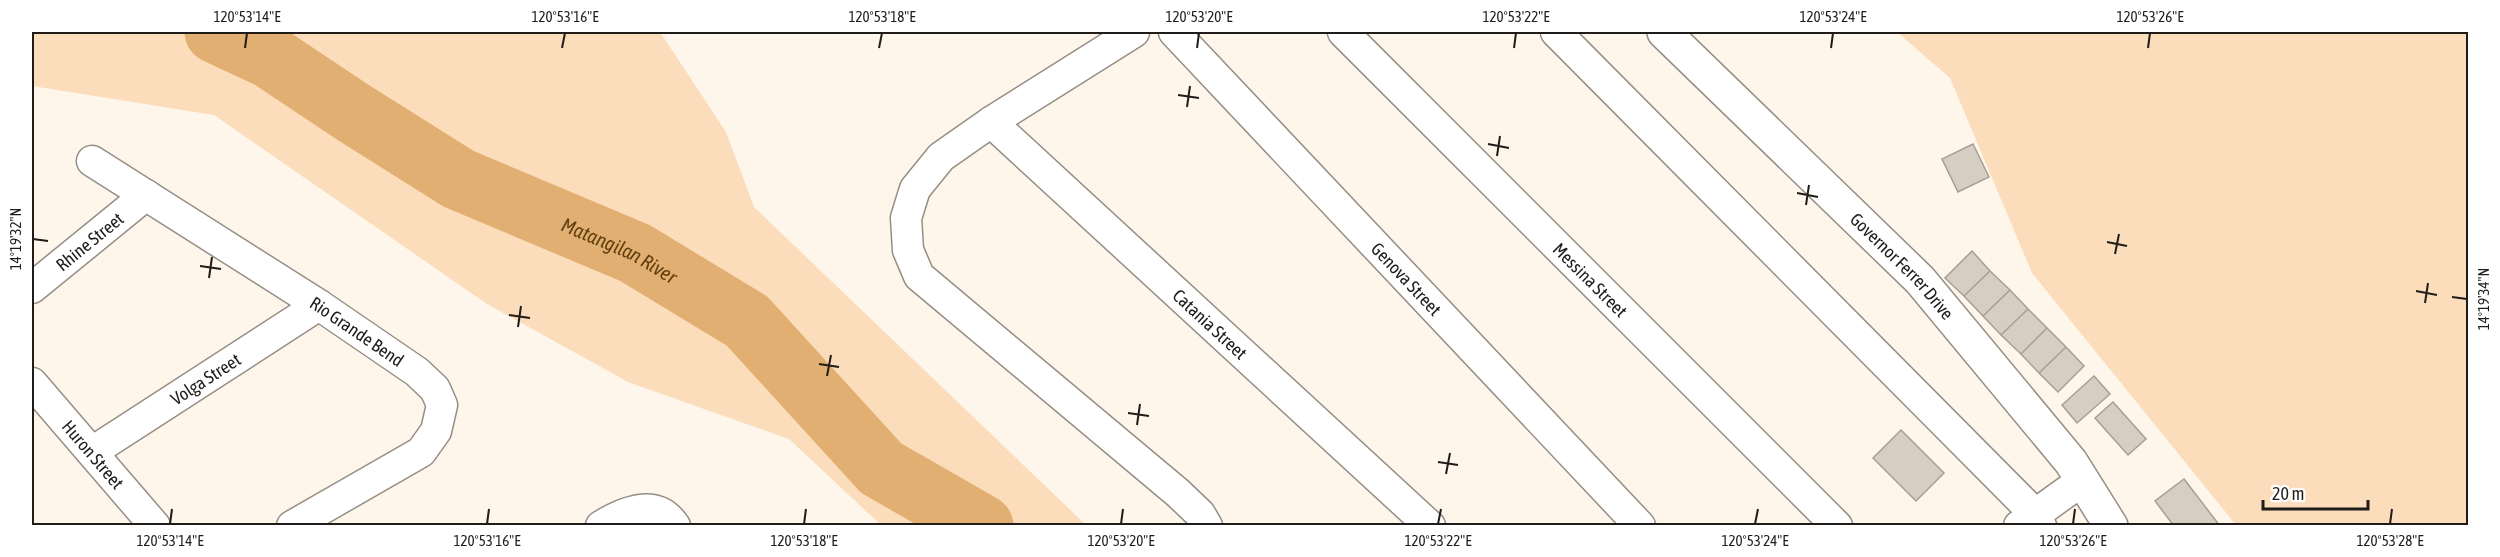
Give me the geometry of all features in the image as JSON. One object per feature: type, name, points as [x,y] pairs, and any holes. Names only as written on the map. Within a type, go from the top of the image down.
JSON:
[{"type":"main road","name":"Governor Ferrer Drive","points":[[1664,32],[1920,280],[2071,462],[2111,525]]},
{"type":"street","points":[[1134,32],[991,122],[941,157],[915,189],[906,219],[908,250],[919,276],[1178,493],[1200,514],[1207,525]]},
{"type":"street","name":"Genova Street","points":[[1174,32],[1640,525]]},
{"type":"street","name":"Messina Street","points":[[1343,32],[1837,525]]},
{"type":"street","points":[[1556,32],[2032,522],[2083,480]]},
{"type":"street","name":"Catania Street","points":[[991,122],[1430,525]]},
{"type":"street","name":"Rio Grande Bend","points":[[92,161],[319,305],[417,372],[435,389],[442,405],[436,431],[421,452],[292,525]]},
{"type":"street","name":"Rhine Street","points":[[32,288],[146,195]]},
{"type":"street","name":"Volga Street","points":[[92,452],[319,305]]},
{"type":"street","name":"Huron Street","points":[[32,383],[155,525]]},
{"type":"street","points":[[602,525],[620,515],[638,509],[665,518]]},
{"type":"shaded area","points":[[32,32],[660,32],[726,132],[754,207],[1086,525],[881,525],[789,439],[628,382],[487,304],[214,115],[32,86]]},
{"type":"shaded area","points":[[1897,32],[2468,32],[2468,525],[2236,525],[2032,273],[1950,78]]},
{"type":"building","points":[[1973,144],[1989,177],[1958,192],[1942,159]]},
{"type":"building","points":[[1972,251],[1990,271],[1964,296],[1945,278]]},
{"type":"building","points":[[1990,271],[2010,290],[1983,316],[1964,296]]},
{"type":"building","points":[[2010,290],[2028,309],[2001,335],[1983,316]]},
{"type":"building","points":[[2028,309],[2047,328],[2021,354],[2001,335]]},
{"type":"building","points":[[2047,328],[2066,347],[2039,373],[2021,354]]},
{"type":"building","points":[[2066,347],[2084,366],[2058,392],[2039,373]]},
{"type":"building","points":[[2094,376],[2110,394],[2077,423],[2062,405]]},
{"type":"building","points":[[2113,402],[2146,439],[2128,455],[2095,418]]},
{"type":"building","points":[[1901,430],[1944,473],[1916,501],[1873,458]]},
{"type":"building","points":[[2184,479],[2220,526],[2174,526],[2155,501]]},
{"type":"waterway","name":"Matangilan River","points":[[216,32],[270,57],[459,179],[635,253],[747,321],[881,468],[982,526]]}]
